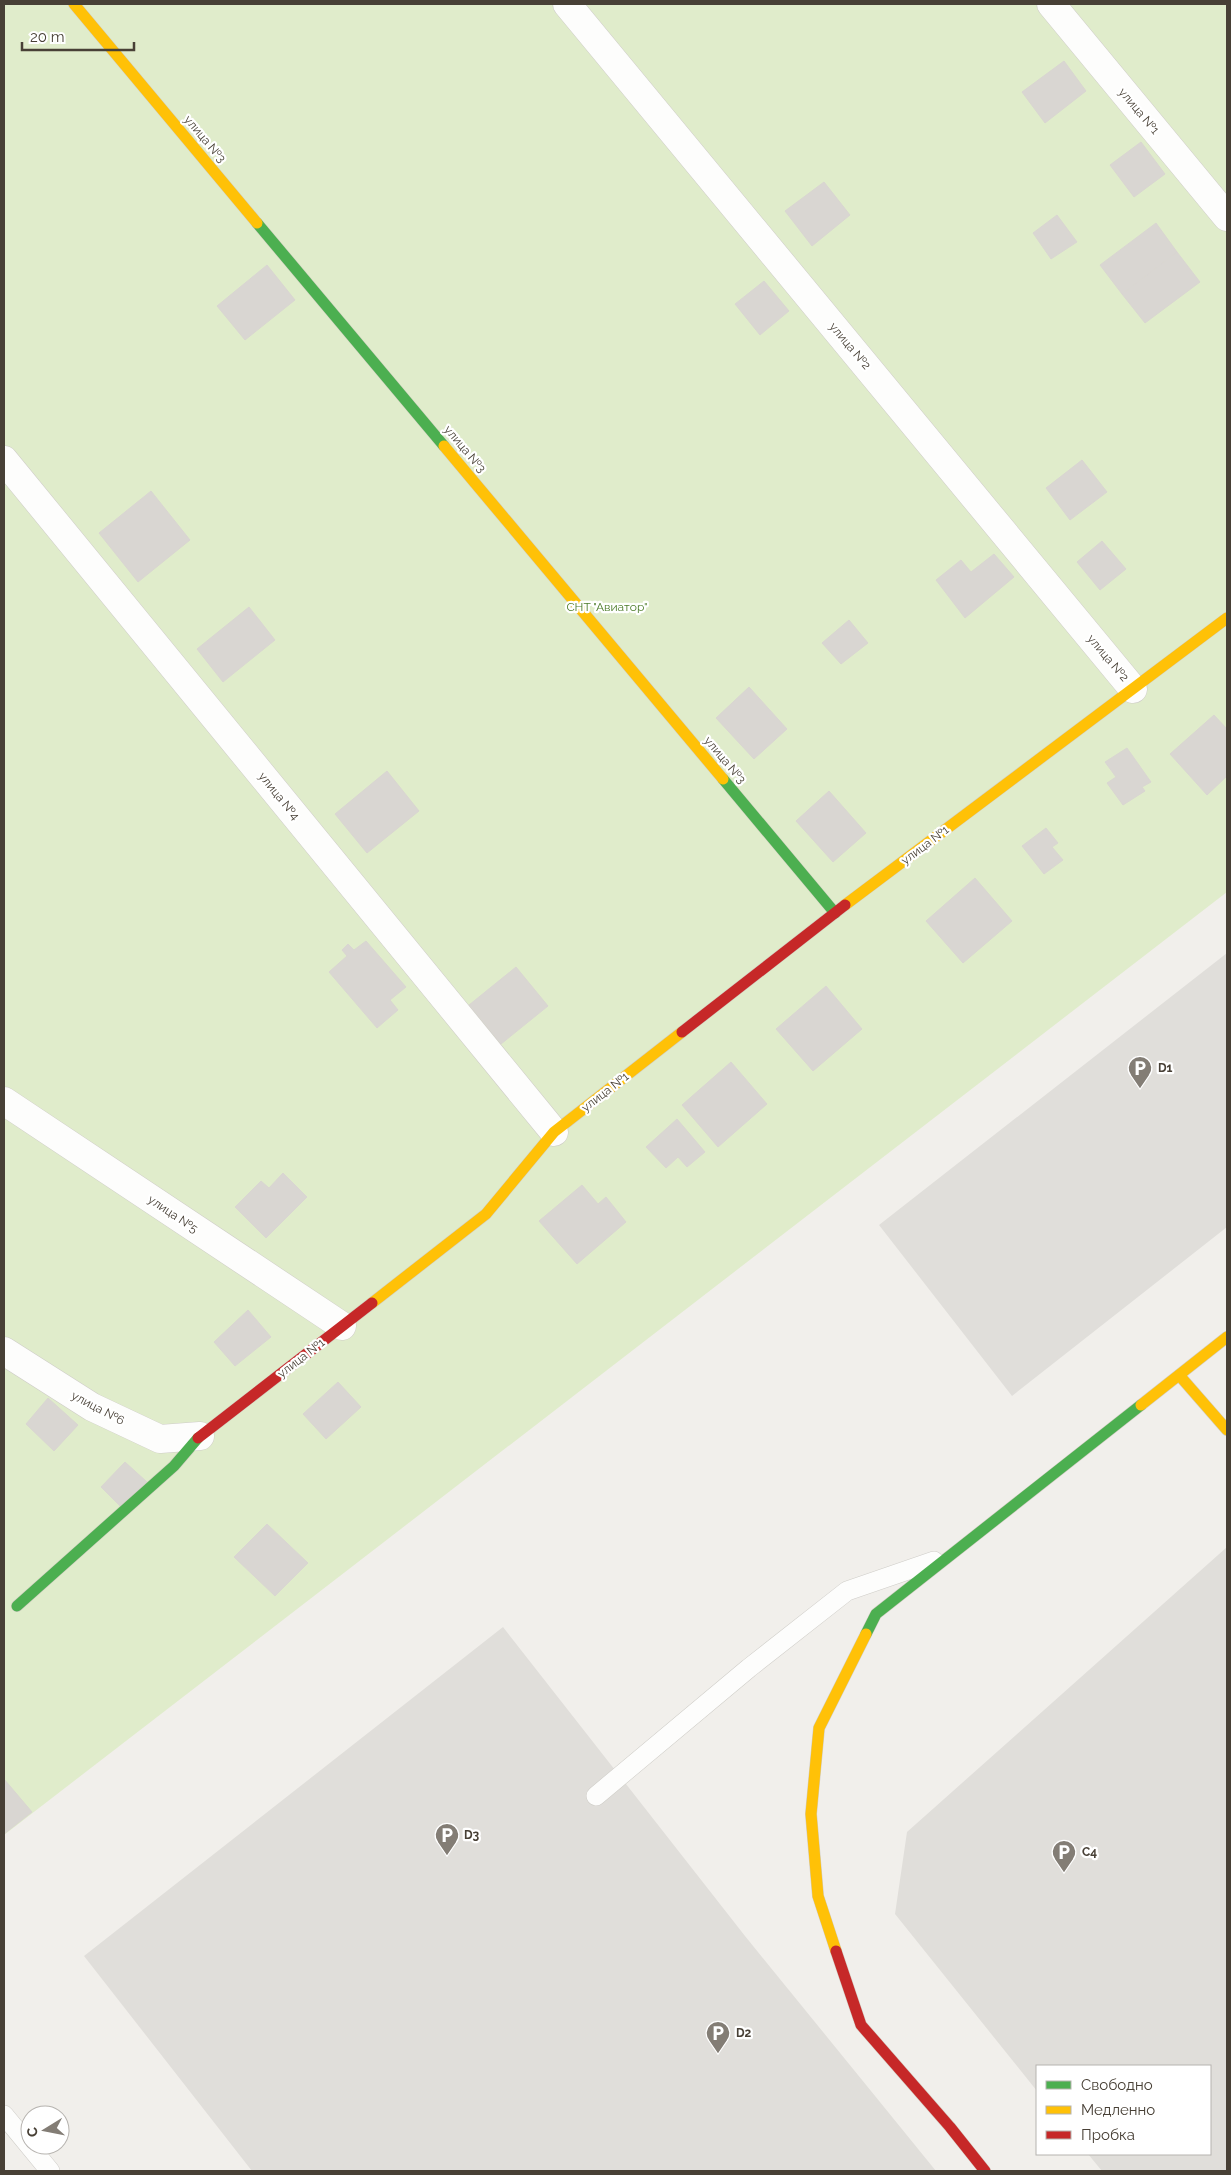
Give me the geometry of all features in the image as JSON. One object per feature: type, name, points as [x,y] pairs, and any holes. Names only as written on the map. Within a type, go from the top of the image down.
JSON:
[{"type":"street","name":"улица №3","points":[[74,4],[835,913]]},
{"type":"street","name":"улица №2","points":[[567,4],[1133,689]]},
{"type":"street","name":"улица №1","points":[[1051,4],[1227,217]]},
{"type":"street","name":"улица №4","points":[[4,460],[554,1132]]},
{"type":"street","name":"улица №1","points":[[17,1606],[174,1466],[200,1436],[486,1214],[554,1132],[835,913],[1227,618]]},
{"type":"street","name":"улица №5","points":[[4,1101],[342,1326]]},
{"type":"street","points":[[985,2171],[950,2127],[861,2025],[818,1896],[811,1814],[819,1728],[876,1614],[1227,1337]]},
{"type":"street","name":"улица №6","points":[[4,1351],[92,1408],[160,1439],[200,1436]]},
{"type":"street","points":[[1179,1375],[1227,1430]]},
{"type":"lane","points":[[596,1796],[749,1668],[847,1591],[951,1555]]},
{"type":"lane","points":[[4,2115],[50,2171]]},
{"type":"green space","name":"СНТ \"Авиатор\"","points":[[4,4],[1227,4],[1227,892],[4,1835]]},
{"type":"shaded area","name":"D1","points":[[1227,953],[1227,1227],[1012,1396],[879,1225]]},
{"type":"shaded area","name":"C4","points":[[1227,1547],[1227,2171],[1102,2171],[1089,2155],[1211,2155],[1211,2065],[1036,2065],[1036,2090],[895,1914],[907,1832]]},
{"type":"shaded area","name":"D3","points":[[503,1627],[745,1936],[936,2171],[252,2171],[84,1956]]},
{"type":"building","points":[[1064,61],[1086,91],[1045,123],[1022,92]]},
{"type":"building","points":[[1141,142],[1165,174],[1134,197],[1110,165]]},
{"type":"building","points":[[824,182],[850,215],[812,246],[785,211]]},
{"type":"building","points":[[1057,215],[1077,242],[1051,259],[1033,233]]},
{"type":"building","points":[[1156,223],[1177,252],[1122,294],[1100,265]]},
{"type":"building","points":[[1177,252],[1200,282],[1145,323],[1122,294]]},
{"type":"building","points":[[267,265],[295,300],[245,340],[217,306]]},
{"type":"building","points":[[764,281],[789,311],[760,335],[735,304]]},
{"type":"building","points":[[1082,460],[1107,492],[1070,520],[1046,488]]},
{"type":"building","points":[[151,491],[190,540],[138,582],[99,533]]},
{"type":"building","points":[[1102,541],[1126,569],[1100,590],[1077,562]]},
{"type":"building","points":[[994,554],[1014,577],[965,618],[936,580],[961,560],[971,572]]},
{"type":"building","points":[[249,607],[275,640],[223,682],[197,649]]},
{"type":"building","points":[[849,620],[868,643],[841,664],[822,643]]},
{"type":"building","points":[[749,687],[787,729],[754,759],[716,718]]},
{"type":"building","points":[[1214,715],[1227,729],[1227,776],[1207,795],[1170,754]]},
{"type":"building","points":[[1127,748],[1151,782],[1142,787],[1145,791],[1123,805],[1107,783],[1116,777],[1105,762]]},
{"type":"building","points":[[387,771],[419,811],[367,853],[335,814]]},
{"type":"building","points":[[829,791],[866,833],[833,862],[796,821]]},
{"type":"building","points":[[1046,828],[1058,843],[1052,847],[1063,860],[1044,874],[1022,846]]},
{"type":"building","points":[[975,878],[1012,921],[963,963],[926,921]]},
{"type":"building","points":[[366,941],[406,987],[390,1000],[398,1010],[377,1028],[329,972],[347,956],[342,950],[348,944],[354,950]]},
{"type":"building","points":[[516,967],[548,1006],[501,1044],[469,1005]]},
{"type":"building","points":[[826,986],[862,1029],[813,1071],[776,1029]]},
{"type":"building","points":[[731,1062],[767,1104],[718,1147],[682,1105]]},
{"type":"building","points":[[677,1119],[705,1152],[687,1167],[678,1157],[666,1168],[646,1147]]},
{"type":"building","points":[[283,1173],[307,1197],[266,1238],[235,1207],[261,1181],[269,1188]]},
{"type":"building","points":[[582,1185],[598,1204],[606,1197],[626,1222],[577,1264],[539,1221]]},
{"type":"building","points":[[248,1310],[271,1337],[235,1366],[214,1342]]},
{"type":"building","points":[[338,1382],[361,1407],[326,1439],[303,1414]]},
{"type":"building","points":[[48,1398],[78,1425],[54,1451],[26,1424]]},
{"type":"building","points":[[125,1462],[147,1482],[123,1509],[101,1487]]},
{"type":"building","points":[[267,1524],[308,1563],[275,1596],[234,1557]]},
{"type":"building","points":[[4,1779],[32,1812],[4,1834]]},
{"type":"traffic: fast","points":[[257,223],[444,446]]},
{"type":"traffic: fast","points":[[723,779],[835,913]]},
{"type":"traffic: fast","points":[[866,1634],[876,1614],[1141,1405]]},
{"type":"traffic: fast","points":[[17,1606],[174,1466],[198,1438]]},
{"type":"traffic: slow","points":[[74,4],[257,223]]},
{"type":"traffic: slow","points":[[444,446],[723,779]]},
{"type":"traffic: slow","points":[[845,905],[1227,618]]},
{"type":"traffic: slow","points":[[372,1303],[486,1214],[554,1132],[682,1032]]},
{"type":"traffic: slow","points":[[1141,1405],[1227,1337]]},
{"type":"traffic: slow","points":[[1179,1375],[1227,1430]]},
{"type":"traffic: slow","points":[[836,1951],[818,1896],[811,1814],[819,1728],[866,1634]]},
{"type":"traffic: jam","points":[[682,1032],[845,905]]},
{"type":"traffic: jam","points":[[198,1438],[372,1303]]},
{"type":"traffic: jam","points":[[836,1951],[861,2025],[950,2127],[985,2171]]},
{"type":"place","name":"D1","points":[[1140,1089]]},
{"type":"place","name":"D3","points":[[447,1856]]},
{"type":"place","name":"C4","points":[[1064,1873]]},
{"type":"place","name":"D2","points":[[718,2054]]}]
